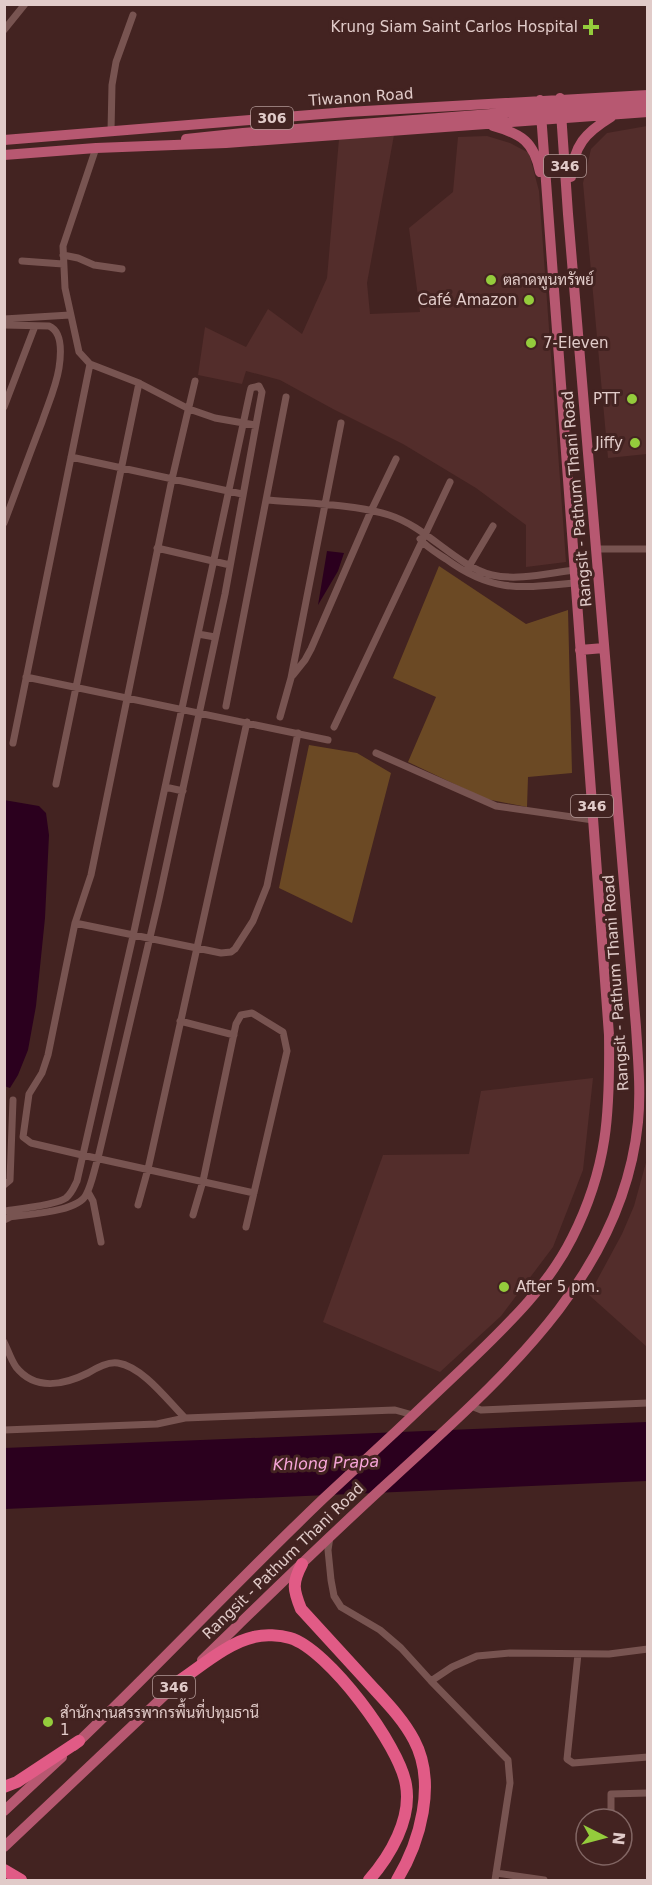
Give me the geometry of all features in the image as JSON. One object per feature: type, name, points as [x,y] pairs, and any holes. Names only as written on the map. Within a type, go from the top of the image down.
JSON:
[{"type":"highway","points":[[302,1564],[294,1579],[294,1593],[301,1609],[399,1716],[415,1742],[423,1769],[425,1800],[408,1863],[397,1881]]},
{"type":"highway","points":[[179,1681],[232,1646],[254,1637],[291,1638],[328,1663],[382,1730],[402,1768],[407,1787],[406,1807],[399,1831],[386,1857],[369,1881]]},
{"type":"highway","points":[[4,1787],[17,1782],[79,1741]]},
{"type":"highway","points":[[392,1881],[411,1854]]},
{"type":"highway","points":[[4,1870],[21,1881]]},
{"type":"main road","name":"Tiwanon Road","points":[[4,140],[560,98],[648,94]]},
{"type":"main road","name":"Rangsit - Pathum Thani Road","points":[[4,1847],[341,1526],[471,1406],[541,1333],[585,1274],[622,1191],[635,1139],[639,1068],[560,98]]},
{"type":"main road","name":"Rangsit - Pathum Thani Road","points":[[4,1811],[79,1741],[323,1500],[518,1313],[540,1289],[558,1263],[572,1239],[592,1192],[606,1134],[609,1035],[540,100]]},
{"type":"main road","name":"306","points":[[4,155],[243,133],[648,102]]},
{"type":"main road","points":[[440,107],[448,114],[448,120],[442,127]]},
{"type":"main road","points":[[542,120],[648,112]]},
{"type":"main road","points":[[568,214],[571,173],[578,146],[586,134],[614,115]]},
{"type":"main road","name":"306","points":[[96,148],[215,144],[542,120]]},
{"type":"main road","name":"306","points":[[487,124],[514,133],[530,145],[538,161],[549,213]]},
{"type":"main road","points":[[580,650],[604,648]]},
{"type":"street","points":[[4,30],[25,4]]},
{"type":"street","points":[[111,131],[112,84],[116,62],[133,15]]},
{"type":"street","points":[[96,148],[65,234],[63,255],[70,315],[79,352],[90,364],[139,383],[189,409],[215,418],[255,425]]},
{"type":"street","points":[[63,255],[94,265],[122,269]]},
{"type":"street","points":[[22,261],[63,264]]},
{"type":"street","points":[[4,319],[70,315]]},
{"type":"street","points":[[4,326],[50,326],[58,333],[60,343],[56,382],[4,523]]},
{"type":"street","points":[[4,407],[34,326]]},
{"type":"street","points":[[13,742],[90,364]]},
{"type":"street","points":[[195,381],[157,548],[91,874],[75,923],[48,1055],[42,1073],[29,1094],[23,1137],[31,1143],[254,1193]]},
{"type":"street","points":[[56,784],[139,383]]},
{"type":"street","points":[[4,1211],[65,1199],[77,1181],[133,936],[250,392],[252,388],[259,386],[262,392],[230,565],[183,791],[150,939],[88,1192],[85,1198],[78,1203],[63,1209],[4,1220]]},
{"type":"street","points":[[226,706],[286,397]]},
{"type":"street","points":[[280,717],[291,678],[341,423]]},
{"type":"street","points":[[71,457],[242,494]]},
{"type":"street","points":[[291,678],[311,649],[396,459]]},
{"type":"street","points":[[334,727],[450,483]]},
{"type":"street","points":[[266,500],[371,511],[391,516],[426,534],[467,569],[491,575],[504,577],[575,570]]},
{"type":"street","points":[[467,569],[493,526]]},
{"type":"street","points":[[415,529],[422,542],[488,583],[506,586],[576,583]]},
{"type":"street","points":[[157,548],[230,565]]},
{"type":"street","points":[[596,549],[648,549]]},
{"type":"street","points":[[198,634],[215,637]]},
{"type":"street","points":[[26,676],[77,689],[182,708],[328,740]]},
{"type":"street","points":[[138,1205],[148,1169],[246,722]]},
{"type":"street","points":[[75,923],[196,949],[220,953],[231,952],[253,921],[267,886],[298,733]]},
{"type":"street","points":[[376,753],[496,806],[593,820]]},
{"type":"street","points":[[165,787],[183,791]]},
{"type":"street","points":[[193,1215],[203,1181],[234,1035],[241,1015],[252,1013],[283,1032],[286,1040],[285,1064],[246,1227]]},
{"type":"street","points":[[180,1021],[234,1035]]},
{"type":"street","points":[[4,1185],[10,1180],[14,1100]]},
{"type":"street","points":[[88,1192],[93,1201],[101,1242]]},
{"type":"street","points":[[4,1342],[16,1367],[30,1380],[41,1383],[52,1384],[74,1379],[115,1362],[129,1366],[185,1418]]},
{"type":"street","points":[[471,1406],[482,1410],[648,1403]]},
{"type":"street","points":[[4,1430],[157,1424],[185,1418],[395,1410],[410,1419]]},
{"type":"street","points":[[330,1537],[328,1550],[331,1580],[334,1596],[341,1607],[380,1630],[401,1648],[430,1681],[508,1760],[510,1783],[495,1877],[544,1881]]},
{"type":"street","points":[[430,1681],[452,1667],[477,1656],[510,1653],[609,1654],[648,1649]]},
{"type":"street","points":[[578,1653],[567,1759],[573,1763],[648,1757]]},
{"type":"street","points":[[611,1807],[611,1794],[648,1793]]},
{"type":"shaded area","points":[[647,126],[647,454],[608,458],[583,183],[591,149],[607,133]]},
{"type":"shaded area","name":"ตลาดพูนทรัพย์","points":[[394,135],[367,283],[370,314],[420,312],[409,228],[453,192],[458,137],[487,136],[510,143],[529,153],[539,191],[566,562],[526,567],[526,525],[476,488],[403,444],[280,380],[246,371],[242,384],[198,375],[205,327],[246,347],[268,309],[302,334],[327,278],[339,139]]},
{"type":"shaded area","points":[[439,566],[526,624],[568,610],[572,773],[528,777],[527,807],[486,799],[408,762],[436,697],[393,678]]},
{"type":"shaded area","points":[[309,745],[357,753],[391,773],[352,923],[279,888]]},
{"type":"shaded area","points":[[593,1078],[583,1170],[553,1247],[501,1316],[440,1372],[323,1322],[383,1155],[469,1154],[481,1091]]},
{"type":"shaded area","points":[[647,1159],[647,1347],[589,1295],[622,1234],[634,1206]]},
{"type":"water","points":[[327,551],[344,553],[338,571],[318,605]]},
{"type":"water","points":[[4,800],[39,806],[46,813],[49,835],[45,918],[36,1006],[28,1050],[10,1088],[4,1086]]},
{"type":"water","name":"Khlong Prapa","points":[[647,1422],[647,1481],[5,1509],[4,1448]]},
{"type":"place","name":"Krung Siam Saint Carlos Hospital","points":[[591,27]]},
{"type":"place","name":"ตลาดพูนทรัพย์","points":[[491,280]]},
{"type":"place","name":"Café Amazon","points":[[529,300]]},
{"type":"place","name":"7-Eleven","points":[[531,343]]},
{"type":"place","name":"PTT","points":[[632,399]]},
{"type":"place","name":"Jiffy","points":[[635,443]]},
{"type":"place","name":"After 5 pm.","points":[[504,1287]]},
{"type":"place","name":"สำนักงานสรรพากรพื้นที่ปทุมธานี 1","points":[[48,1722]]}]
